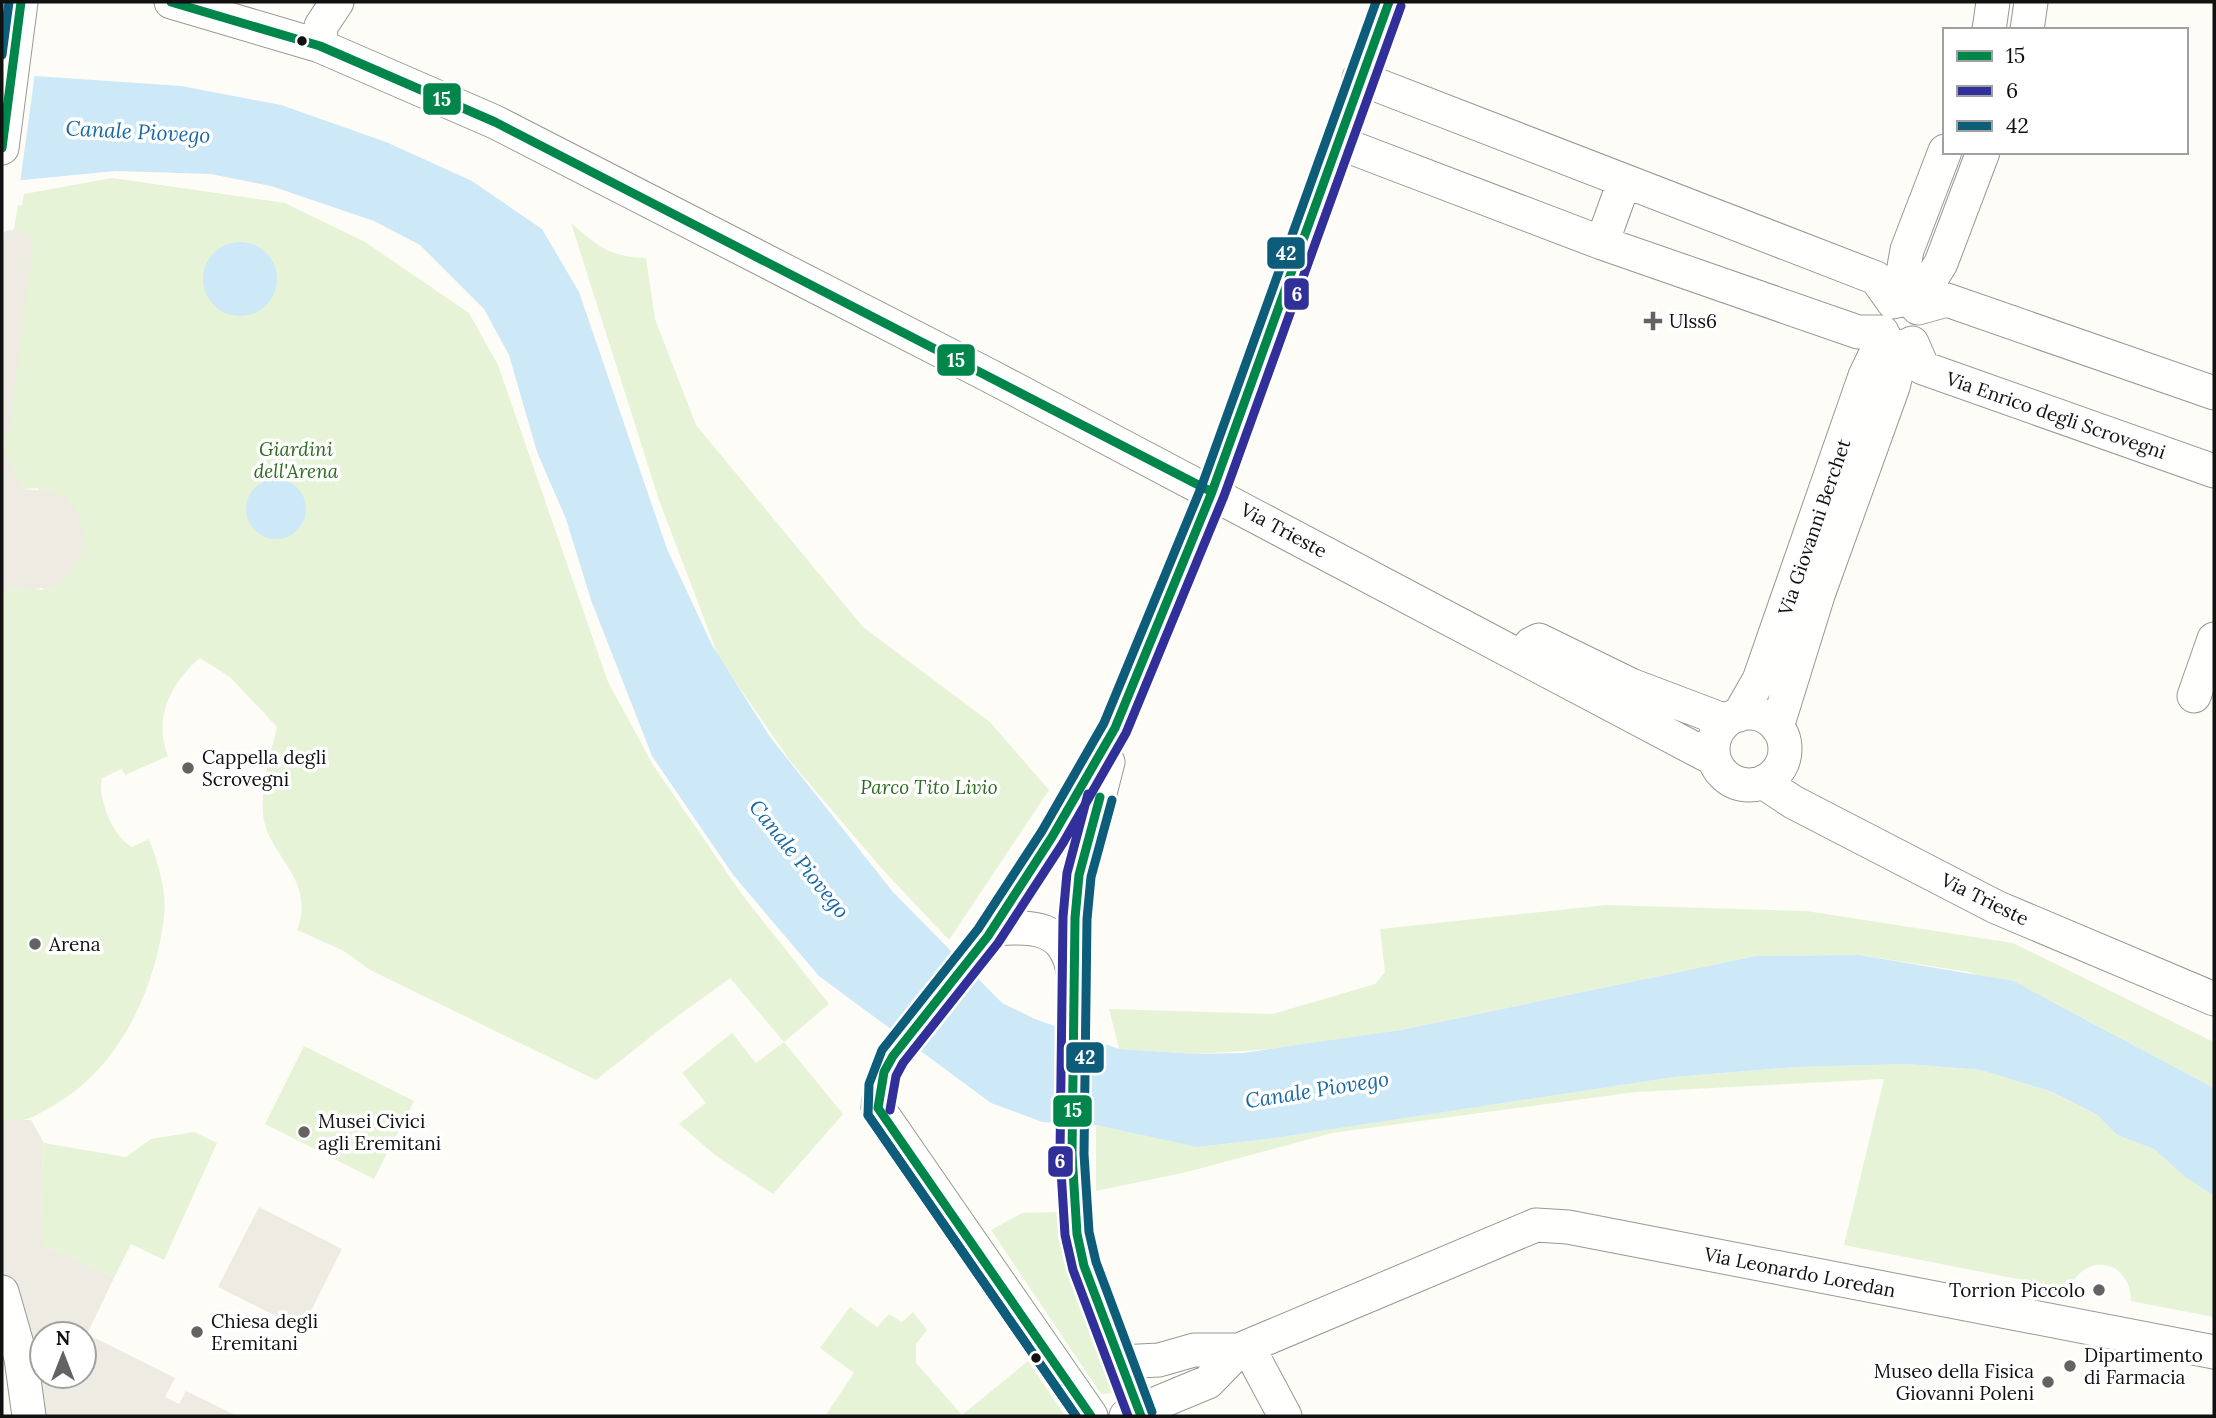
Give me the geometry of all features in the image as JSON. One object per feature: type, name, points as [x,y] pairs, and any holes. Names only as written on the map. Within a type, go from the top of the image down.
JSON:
[{"type":"street","name":"Via Trieste","points":[[171,2],[320,46],[495,122],[1212,492],[1521,656],[1714,759],[1719,768],[1734,781],[1743,784],[1763,782],[1793,802],[1996,907],[2214,999]]},
{"type":"street","points":[[320,46],[321,26],[337,2]]},
{"type":"street","points":[[1093,1416],[878,1108],[884,1072],[893,1056],[991,932],[1052,837],[1115,729],[1212,492],[1359,78],[1389,2]]},
{"type":"street","points":[[1989,28],[1993,2]]},
{"type":"street","points":[[2027,28],[2031,2]]},
{"type":"street","points":[[2,148],[19,15]]},
{"type":"street","name":"Via Enrico degli Scrovegni","points":[[1359,78],[1876,278],[1923,368],[2214,471]]},
{"type":"street","points":[[1337,142],[1602,243],[1858,332],[1901,322],[1947,300],[2214,393]]},
{"type":"street","name":"Via Giovanni Berchet","points":[[1777,727],[1818,595],[1893,387],[1907,250],[1944,154]]},
{"type":"street","name":"Via Giovanni Berchet","points":[[1732,718],[1759,680],[1865,376],[1941,263],[1982,154]]},
{"type":"street","points":[[1602,243],[1625,182]]},
{"type":"street","points":[[2194,696],[2214,639]]},
{"type":"street","points":[[1521,656],[1531,644],[1539,640],[1631,685],[1732,718],[1760,715],[1777,727],[1783,739],[1784,753],[1778,770],[1763,782]]},
{"type":"street","points":[[1714,759],[1716,734],[1732,718]]},
{"type":"street","points":[[1115,729],[1087,855],[1079,874],[1074,980],[1072,1154],[1077,1234],[1084,1266],[1121,1362],[1135,1414],[1208,1382],[1244,1348]]},
{"type":"street","points":[[991,932],[1020,927],[1038,929],[1056,937],[1069,951],[1074,980]]},
{"type":"street","points":[[2175,982],[2214,978]]},
{"type":"street","name":"Via Leonardo Loredan","points":[[1244,1348],[1395,1287],[1536,1224],[1568,1227],[2214,1352]]},
{"type":"street","points":[[2,1292],[21,1357],[29,1416]]},
{"type":"street","points":[[1121,1362],[1159,1360],[1194,1350],[1244,1348]]},
{"type":"street","points":[[1244,1348],[1285,1416]]},
{"type":"green space","name":"Giardini dell'Arena","points":[[112,178],[285,203],[365,242],[469,313],[498,365],[608,682],[653,765],[743,896],[829,1004],[784,1042],[730,978],[596,1080],[370,970],[344,951],[297,930],[301,896],[296,881],[272,842],[263,814],[265,781],[277,727],[230,677],[200,658],[181,678],[168,702],[163,728],[168,756],[125,775],[122,769],[102,778],[104,806],[113,826],[132,847],[149,839],[163,887],[165,907],[159,945],[142,1000],[114,1050],[96,1072],[75,1091],[28,1119],[2,1120],[2,594],[15,587],[43,590],[38,488],[23,489],[3,446],[10,428],[26,232],[14,229],[18,205],[22,206],[24,194]]},
{"type":"green space","name":"Parco Tito Livio","points":[[571,223],[613,253],[646,258],[655,319],[696,425],[863,627],[990,722],[1049,790],[949,940],[883,870],[791,762],[719,658],[659,500]]},
{"type":"green space","points":[[1606,905],[1806,911],[2013,943],[2214,1042],[2214,1088],[2051,1001],[1969,972],[1859,955],[1756,956],[1401,1030],[1285,1048],[1197,1054],[1119,1049],[1109,1009],[1273,1014],[1375,984],[1385,972],[1380,929]]},
{"type":"green space","points":[[732,1033],[756,1063],[784,1042],[843,1114],[773,1194],[715,1155],[679,1124],[706,1103],[682,1073]]},
{"type":"green space","points":[[304,1046],[414,1101],[374,1179],[265,1124]]},
{"type":"green space","points":[[1908,1064],[1981,1070],[2051,1092],[2096,1114],[2117,1135],[2154,1149],[2184,1176],[2214,1196],[2214,1317],[2131,1301],[2124,1276],[2106,1265],[2085,1269],[2069,1289],[1844,1245],[1884,1079],[1636,1092],[1332,1133],[1187,1172],[1096,1191],[1096,1125],[1198,1147],[1268,1139],[1674,1077],[1796,1067]]},
{"type":"green space","points":[[194,1132],[217,1143],[164,1260],[131,1244],[114,1278],[42,1244],[41,1180],[44,1143],[126,1157],[151,1139]]},
{"type":"green space","points":[[1059,1212],[1115,1393],[1101,1394],[991,1230],[1022,1213]]},
{"type":"green space","points":[[850,1307],[877,1327],[889,1314],[902,1322],[913,1312],[927,1330],[916,1344],[916,1363],[962,1415],[1028,1361],[1065,1416],[825,1416],[854,1373],[820,1348]]},
{"type":"shaded area","points":[[14,229],[26,232],[33,242],[10,428],[3,446],[23,489],[53,492],[66,499],[79,514],[85,545],[71,574],[58,585],[31,590],[15,587],[2,594],[2,250],[4,232]]},
{"type":"shaded area","points":[[2,1120],[31,1120],[44,1143],[41,1180],[42,1244],[114,1278],[94,1320],[28,1320],[28,1390],[98,1390],[98,1340],[175,1378],[165,1397],[179,1404],[186,1391],[237,1416],[29,1416],[2,1292]]},
{"type":"shaded area","points":[[259,1207],[342,1249],[302,1329],[218,1287]]},
{"type":"water","name":"Canale Piovego","points":[[2,70],[35,76],[181,86],[281,105],[386,142],[472,181],[542,229],[579,292],[667,549],[712,645],[770,737],[893,892],[1002,1003],[1035,1019],[1119,1049],[1197,1054],[1243,1053],[1401,1030],[1756,956],[1859,955],[2013,981],[2214,1088],[2214,1196],[2184,1176],[2154,1149],[2117,1135],[2096,1114],[2052,1092],[1981,1070],[1908,1064],[1796,1067],[1674,1077],[1268,1139],[1197,1147],[1096,1125],[1042,1122],[991,1103],[819,976],[734,876],[652,756],[591,600],[566,519],[537,452],[509,355],[484,309],[420,245],[374,221],[271,186],[211,174],[116,171],[2,182]]},
{"type":"water","points":[[240,242],[254,245],[266,253],[274,265],[277,279],[274,293],[266,305],[254,313],[240,316],[226,313],[214,305],[206,293],[203,279],[206,265],[214,253],[226,245]]},
{"type":"water","points":[[270,479],[282,479],[301,492],[306,509],[304,521],[293,534],[282,539],[270,539],[251,526],[246,515],[246,503],[259,484]]},
{"type":"pier","points":[[2,67],[35,73],[20,183],[2,186]]},
{"type":"transit line","name":"42","points":[[2,55],[9,2]]},
{"type":"transit line","name":"15","points":[[2,148],[21,2]]},
{"type":"transit line","name":"15","points":[[171,2],[320,46],[495,122],[1212,492]]},
{"type":"transit line","name":"42","points":[[1076,1416],[868,1115],[869,1084],[882,1050],[978,929],[1042,831],[1104,723],[1201,488],[1376,2]]},
{"type":"transit line","name":"15","points":[[878,1108],[884,1072],[893,1056],[988,936],[1052,837],[1115,728],[1212,492],[1389,2]]},
{"type":"transit line","name":"6","points":[[890,1110],[896,1076],[903,1063],[998,943],[1063,843],[1126,733],[1224,496],[1401,6]]},
{"type":"transit line","name":"6","points":[[1088,794],[1067,873],[1063,917],[1060,1154],[1065,1235],[1073,1270],[1128,1416]]},
{"type":"transit line","name":"15","points":[[1100,797],[1079,875],[1075,918],[1072,1154],[1077,1234],[1084,1266],[1141,1416]]},
{"type":"transit line","name":"42","points":[[1112,800],[1091,877],[1087,919],[1084,1154],[1089,1232],[1096,1262],[1152,1412]]},
{"type":"transit line","name":"15","points":[[878,1108],[1091,1416]]},
{"type":"transit line","name":"6","points":[[868,1115],[1076,1416]]},
{"type":"place","name":"Ulss6","points":[[1653,321]]},
{"type":"place","name":"Cappella degli Scrovegni","points":[[188,768]]},
{"type":"place","name":"Arena","points":[[35,944]]},
{"type":"place","name":"Musei Civici agli Eremitani","points":[[304,1132]]},
{"type":"place","name":"Torrion Piccolo","points":[[2099,1290]]},
{"type":"place","name":"Chiesa degli Eremitani","points":[[197,1332]]},
{"type":"place","name":"Dipartimento di Farmacia","points":[[2070,1366]]},
{"type":"place","name":"Museo della Fisica Giovanni Poleni","points":[[2048,1382]]}]
